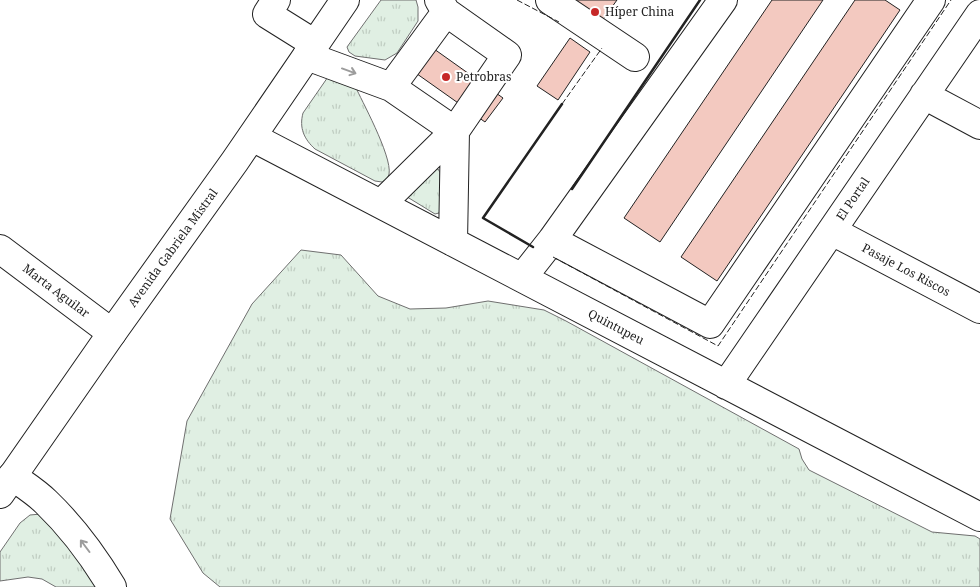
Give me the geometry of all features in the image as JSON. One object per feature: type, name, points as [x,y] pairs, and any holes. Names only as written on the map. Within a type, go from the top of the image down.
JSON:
[{"type":"street","points":[[276,0],[267,14],[311,50],[392,87],[455,130]]},
{"type":"street","name":"Avenida Gabriela Mistral","points":[[6,485],[112,332],[252,137],[345,0]]},
{"type":"street","points":[[550,0],[635,57]]},
{"type":"street","points":[[522,278],[552,240],[722,0]]},
{"type":"street","points":[[552,240],[710,324],[931,0]]},
{"type":"street","points":[[381,204],[455,130],[507,54],[442,6],[392,87]]},
{"type":"street","name":"El Portal","points":[[726,385],[980,14]]},
{"type":"street","points":[[924,95],[980,124]]},
{"type":"street","points":[[453,242],[455,130]]},
{"type":"street","name":"Quintupeu","points":[[252,137],[980,518]]},
{"type":"street","name":"Pasaje Los Riscos","points":[[832,231],[980,310]]},
{"type":"street","name":"Marta Aguilar","points":[[0,249],[112,332]]},
{"type":"street","points":[[6,485],[44,500],[72,529],[97,562],[112,587]]},
{"type":"green space","points":[[381,0],[416,0],[418,21],[397,53],[385,60],[355,56],[349,52],[347,47]]},
{"type":"green space","points":[[330,74],[352,82],[366,108],[388,160],[388,177],[383,182],[375,181],[315,149],[305,137],[302,128],[303,113]]},
{"type":"green space","points":[[434,168],[440,172],[441,206],[439,213],[435,214],[404,195]]},
{"type":"green space","points":[[301,250],[341,255],[378,296],[410,309],[446,308],[488,301],[544,310],[799,449],[802,459],[809,470],[932,532],[975,536],[980,539],[980,587],[220,587],[203,573],[170,519],[187,421],[252,304]]},
{"type":"green space","points":[[41,514],[63,535],[96,587],[56,587],[42,579],[28,577],[0,581],[0,552],[20,523],[30,515]]},
{"type":"building","name":"Híper China","points":[[565,0],[617,0],[599,25]]},
{"type":"building","points":[[772,0],[823,0],[660,242],[624,218]]},
{"type":"building","points":[[855,0],[885,0],[900,10],[717,281],[681,257]]},
{"type":"building","points":[[570,38],[590,52],[558,100],[537,86]]},
{"type":"building","points":[[420,39],[503,98],[485,122],[403,64]]},
{"type":"fence","points":[[517,0],[559,22]]},
{"type":"fence","points":[[553,257],[718,346],[951,0]]},
{"type":"fence","points":[[562,104],[602,48]]},
{"type":"wall","points":[[572,189],[700,0]]},
{"type":"wall","points":[[533,247],[483,218],[562,104]]},
{"type":"place","name":"Híper China","points":[[595,12]]},
{"type":"place","name":"Petrobras","points":[[446,77]]}]
